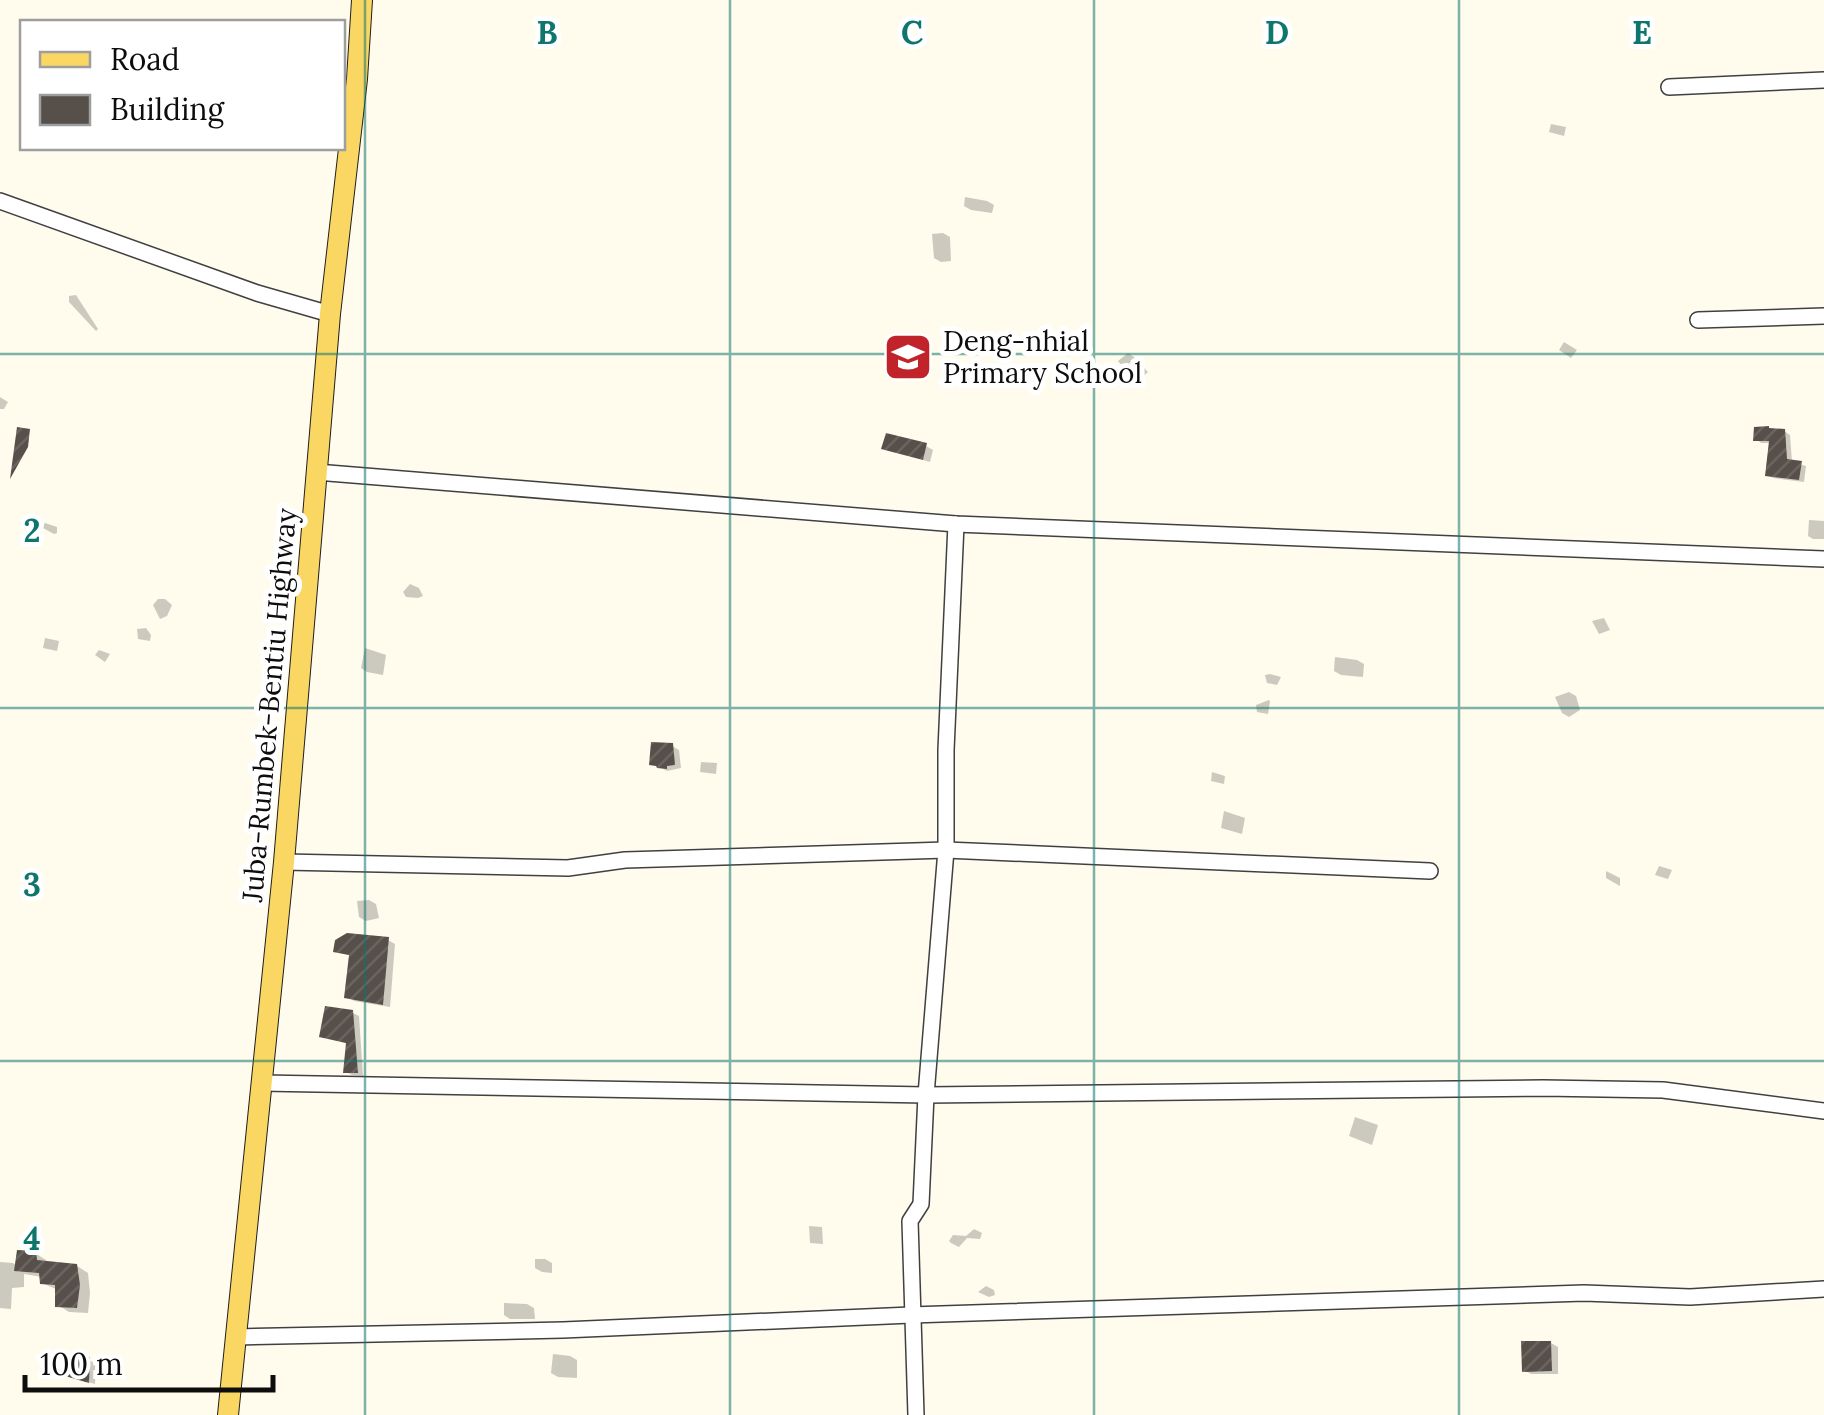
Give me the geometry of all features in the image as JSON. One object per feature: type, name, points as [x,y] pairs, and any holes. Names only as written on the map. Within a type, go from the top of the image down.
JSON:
[{"type":"main road","name":"Juba-Rumbek-Bentiu Highway","points":[[228,1415],[284,862],[330,314],[357,79],[362,0]]},
{"type":"street","points":[[1668,86],[1824,80]]},
{"type":"street","points":[[0,201],[257,293],[330,314]]},
{"type":"street","points":[[1698,320],[1824,316]]},
{"type":"street","points":[[316,472],[956,524],[1824,559]]},
{"type":"street","points":[[916,1415],[910,1221],[922,1204],[926,1095],[946,850],[946,750],[956,524]]},
{"type":"street","points":[[284,862],[568,868],[625,860],[946,850],[1430,871]]},
{"type":"street","points":[[262,1084],[926,1095],[1663,1090],[1824,1110]]},
{"type":"street","points":[[236,1337],[563,1330],[911,1314],[1584,1292],[1690,1297],[1824,1289]]},
{"type":"building","points":[[17,427],[30,429],[28,447],[10,479]]},
{"type":"building","points":[[1754,427],[1785,429],[1787,459],[1802,461],[1799,480],[1765,476],[1769,441],[1753,441]]},
{"type":"building","points":[[886,433],[927,443],[923,460],[881,449]]},
{"type":"building","points":[[651,742],[673,743],[675,765],[667,769],[649,765]]},
{"type":"building","points":[[347,933],[389,937],[383,1005],[344,998],[349,955],[333,952],[335,940]]},
{"type":"building","points":[[325,1006],[353,1010],[358,1073],[343,1073],[346,1043],[319,1037]]},
{"type":"building","points":[[17,1250],[36,1251],[37,1260],[77,1264],[77,1308],[55,1307],[55,1285],[40,1284],[39,1273],[14,1271]]},
{"type":"building","points":[[1521,1341],[1551,1341],[1552,1371],[1522,1372]]},
{"type":"building","points":[[61,1354],[90,1357],[89,1383],[65,1376]]},
{"type":"place","name":"Deng-nhial Primary School","points":[[908,357]]}]
